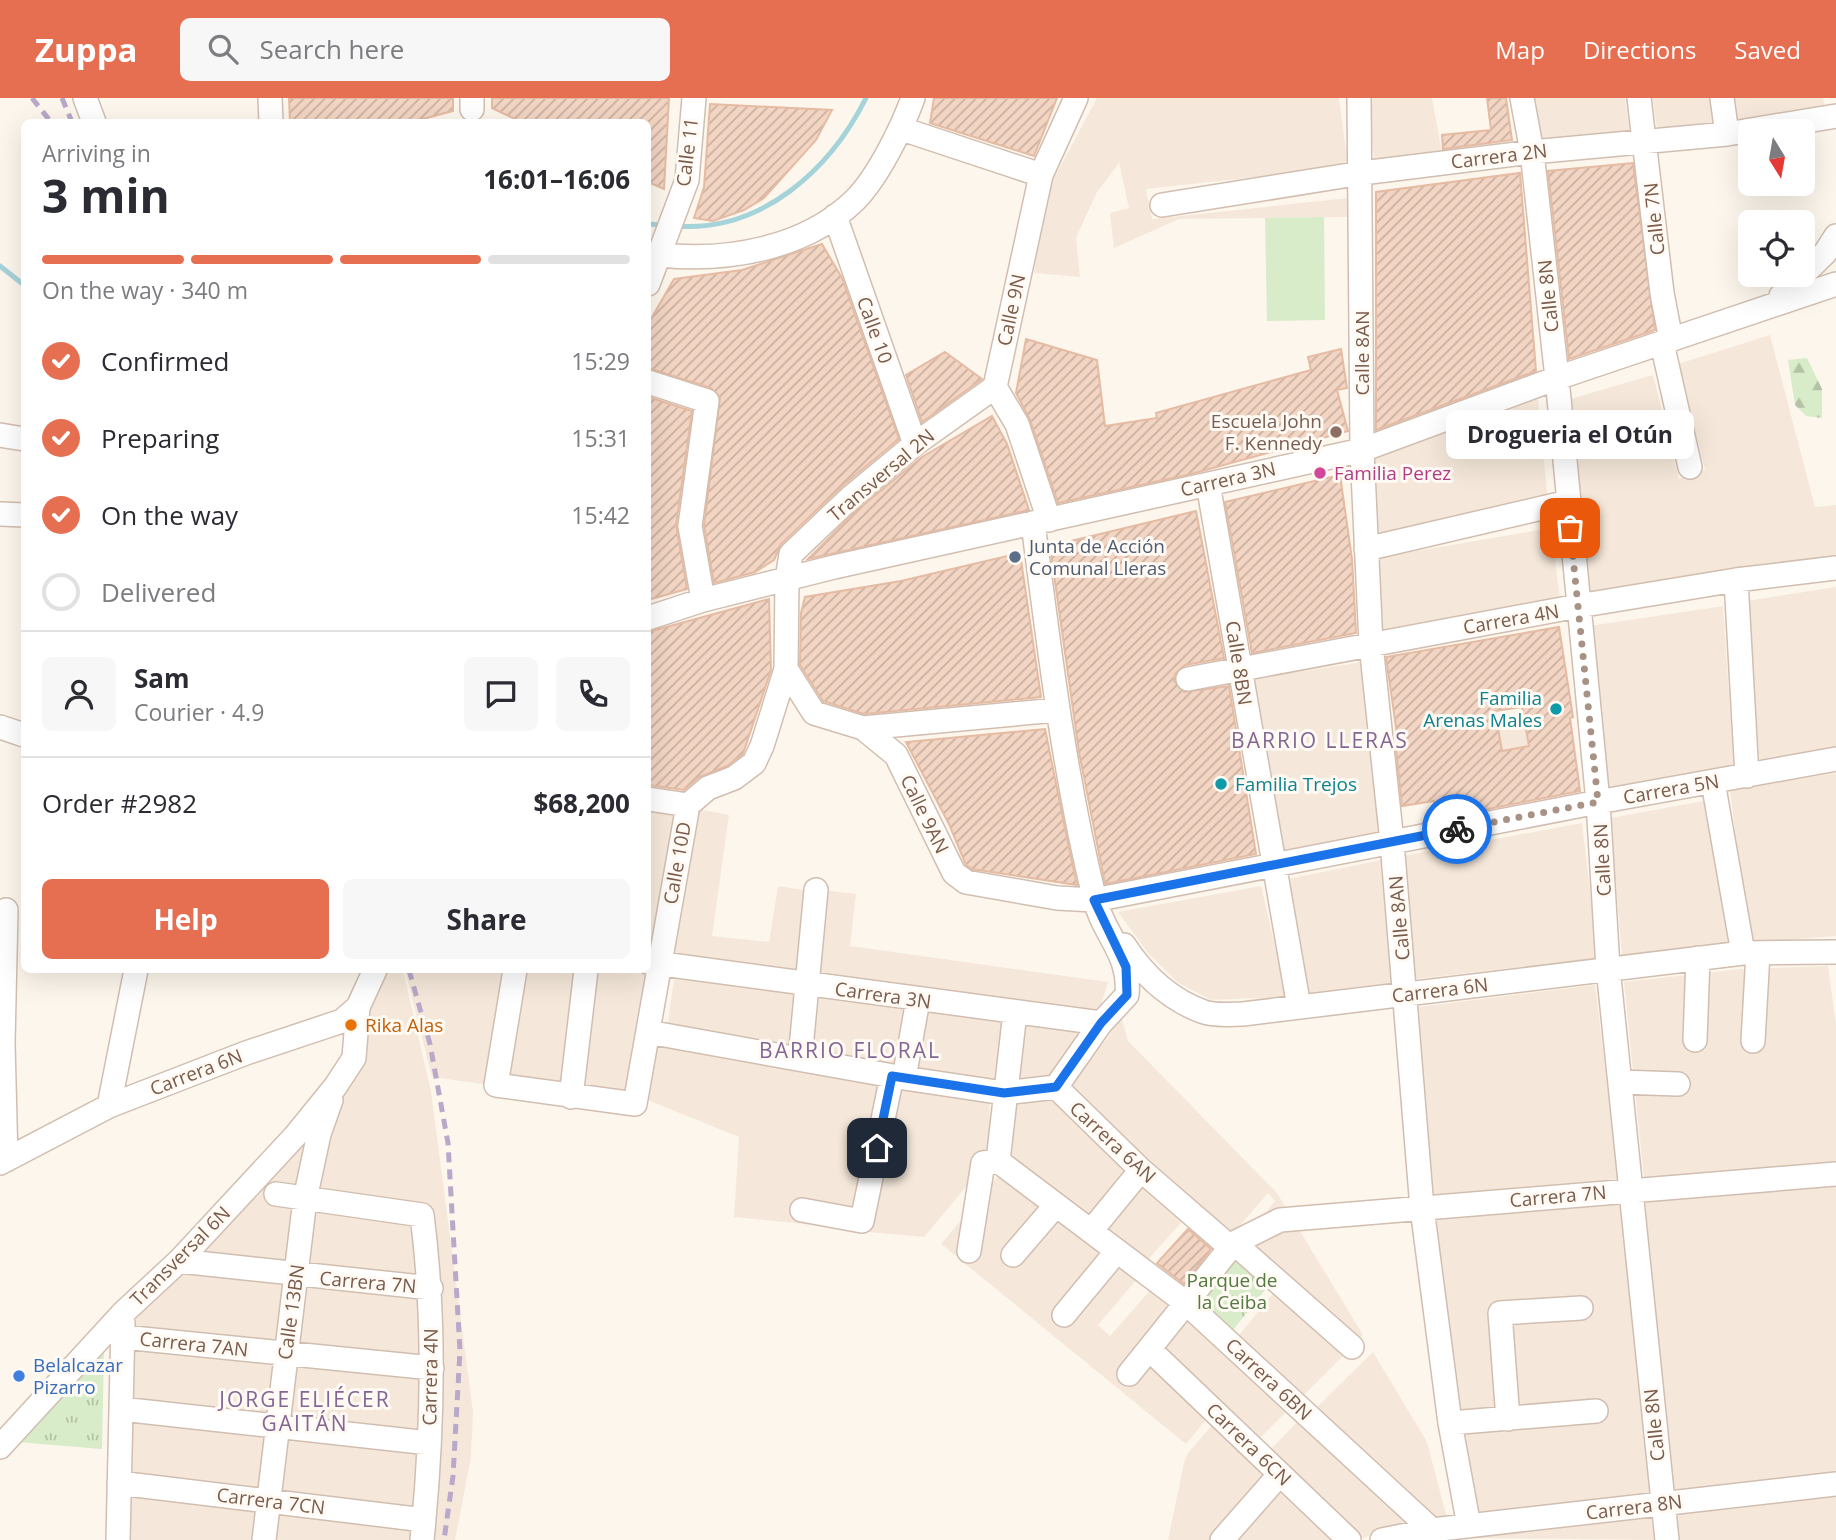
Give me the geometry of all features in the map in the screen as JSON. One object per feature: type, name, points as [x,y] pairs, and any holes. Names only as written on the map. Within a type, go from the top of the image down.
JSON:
[{"type":"street","points":[[85,98],[93,119]]},
{"type":"street","points":[[270,98],[271,119]]},
{"type":"street","name":"Calle 11","points":[[651,277],[687,180],[694,98]]},
{"type":"street","points":[[661,253],[698,259],[747,252],[793,241],[835,216],[857,199],[902,129],[913,98]]},
{"type":"street","name":"Calle 9N","points":[[995,387],[1041,175],[1076,98]]},
{"type":"street","name":"Calle 8AN","points":[[1359,98],[1362,173],[1362,450],[1371,645],[1406,995],[1422,1208],[1465,1531]]},
{"type":"street","name":"Calle 8N","points":[[1522,98],[1532,152],[1557,378],[1598,802],[1608,968],[1667,1540]]},
{"type":"street","name":"Calle 7N","points":[[1639,98],[1667,341],[1690,467]]},
{"type":"street","points":[[1721,98],[1727,134]]},
{"type":"street","name":"Carrera 2N","points":[[1162,205],[1362,173],[1532,152],[1727,134],[1836,116]]},
{"type":"street","points":[[902,129],[1041,175]]},
{"type":"street","name":"Calle 10","points":[[835,216],[915,444]]},
{"type":"street","points":[[1771,306],[1825,253],[1836,236]]},
{"type":"street","name":"Carrera 3N","points":[[651,617],[703,600],[787,579],[1362,450],[1557,378],[1836,284]]},
{"type":"street","points":[[651,383],[707,401],[690,526],[703,600]]},
{"type":"street","points":[[995,387],[1017,424],[1041,521],[1057,710],[1094,900],[1126,967],[1127,995],[1107,1017],[1056,1087]]},
{"type":"street","name":"Transversal 2N","points":[[787,579],[792,554],[850,497],[915,444],[995,387]]},
{"type":"street","points":[[0,435],[21,438]]},
{"type":"street","name":"Calle 8BN","points":[[1208,484],[1241,667],[1272,865],[1299,1007]]},
{"type":"street","points":[[1366,549],[1568,502]]},
{"type":"street","points":[[0,514],[21,515]]},
{"type":"street","name":"Carrera 4N","points":[[1188,679],[1578,606],[1736,580],[1836,568]]},
{"type":"street","name":"Calle 10D","points":[[571,1097],[635,1104],[654,1033],[659,964],[688,805],[708,788],[734,778],[754,763],[786,669],[787,579]]},
{"type":"street","points":[[1736,580],[1747,776]]},
{"type":"street","name":"Calle 9AN","points":[[786,669],[814,713],[863,728],[895,755],[954,873],[966,882],[1057,898],[1094,900]]},
{"type":"street","points":[[863,728],[1057,710]]},
{"type":"street","points":[[0,727],[21,734]]},
{"type":"street","name":"Carrera 5N","points":[[1094,900],[1598,802],[1836,759]]},
{"type":"street","points":[[1713,782],[1751,953],[1753,1041]]},
{"type":"street","points":[[651,799],[688,805]]},
{"type":"street","points":[[800,1059],[816,890]]},
{"type":"street","name":"Carrera 6N","points":[[1094,900],[1136,963],[1166,991],[1206,1013],[1243,1014],[1698,958],[1751,953],[1836,952]]},
{"type":"street","points":[[3,1162],[3,1042],[10,910]]},
{"type":"street","points":[[1695,1040],[1698,958]]},
{"type":"street","name":"Carrera 3N","points":[[659,964],[1015,1012],[1107,1017]]},
{"type":"street","points":[[109,1106],[135,973]]},
{"type":"street","points":[[358,1007],[373,973]]},
{"type":"street","points":[[514,973],[496,1084],[571,1097],[586,973]]},
{"type":"street","points":[[802,1210],[862,1221],[918,1000]]},
{"type":"street","name":"Carrera 6N","points":[[3,1162],[109,1106],[246,1053],[342,1021],[358,1007]]},
{"type":"street","name":"Transversal 6N","points":[[0,1447],[123,1313],[179,1261],[296,1135],[335,1087],[354,1058],[358,1007]]},
{"type":"street","points":[[969,1251],[984,1163],[998,1161],[1015,1012]]},
{"type":"street","name":"Carrera 6AN","points":[[654,1033],[898,1077],[1004,1093],[1056,1087],[1141,1170],[1352,1347]]},
{"type":"street","points":[[1620,1082],[1678,1084]]},
{"type":"street","name":"Calle 13BN","points":[[264,1540],[271,1501],[285,1353],[305,1199],[319,1134],[335,1087]]},
{"type":"street","name":"Carrera 6BN","points":[[998,1161],[1186,1303],[1432,1530]]},
{"type":"street","points":[[1091,1231],[1141,1170]]},
{"type":"street","name":"Carrera 7N","points":[[1232,1245],[1280,1220],[1836,1174]]},
{"type":"street","points":[[276,1195],[305,1199]]},
{"type":"street","name":"Carrera 4N","points":[[305,1199],[422,1215],[431,1288],[432,1368],[423,1530]]},
{"type":"street","points":[[1013,1255],[1056,1205]]},
{"type":"street","points":[[1129,1374],[1232,1245]]},
{"type":"street","points":[[1064,1315],[1117,1251]]},
{"type":"street","name":"Carrera 7N","points":[[179,1261],[297,1276],[431,1288]]},
{"type":"street","points":[[1508,1419],[1500,1313],[1581,1308]]},
{"type":"street","points":[[118,1540],[123,1313]]},
{"type":"street","name":"Carrera 7AN","points":[[122,1337],[432,1368]]},
{"type":"street","name":"Carrera 6CN","points":[[1149,1349],[1349,1540]]},
{"type":"street","points":[[121,1409],[429,1443]]},
{"type":"street","points":[[1450,1423],[1596,1411]]},
{"type":"street","points":[[1222,1540],[1280,1474]]},
{"type":"street","name":"Carrera 7CN","points":[[119,1483],[271,1501],[423,1530]]},
{"type":"street","name":"Carrera 8N","points":[[1387,1539],[1432,1530],[1465,1531],[1662,1503],[1836,1484]]},
{"type":"shaded area","points":[[1097,98],[1339,98],[1348,167],[1146,189],[1152,219],[1348,198],[1349,217],[1179,219],[1114,248],[1110,213],[1129,208],[1119,163],[1097,192],[1076,238],[1080,277],[1034,273],[1039,231],[1053,180]]},
{"type":"shaded area","points":[[1368,98],[1432,98],[1442,153],[1374,160]]},
{"type":"shaded area","points":[[1533,98],[1625,98],[1630,134],[1541,143]]},
{"type":"shaded area","points":[[1652,98],[1713,98],[1717,126],[1658,133]]},
{"type":"shaded area","points":[[1732,98],[1823,98],[1826,112],[1738,119],[1736,122]]},
{"type":"shaded area","points":[[1770,335],[1815,507],[1836,505],[1836,558],[1586,596],[1563,401],[1653,375],[1679,479],[1705,470],[1678,364]]},
{"type":"shaded area","points":[[1538,399],[1548,502],[1377,535],[1372,455]]},
{"type":"shaded area","points":[[1551,528],[1560,600],[1383,632],[1376,558]]},
{"type":"shaded area","points":[[1836,587],[1836,752],[1760,765],[1747,601]]},
{"type":"shaded area","points":[[1723,606],[1734,767],[1609,791],[1590,626]]},
{"type":"shaded area","points":[[1363,662],[1382,835],[1280,852],[1251,679]]},
{"type":"shaded area","points":[[1570,719],[1573,738],[1502,750],[1499,730]]},
{"type":"shaded area","points":[[1836,773],[1836,936],[1749,943],[1730,790]]},
{"type":"shaded area","points":[[651,800],[687,805],[634,1105],[432,1077],[406,973],[651,973]]},
{"type":"shaded area","points":[[1709,800],[1731,944],[1622,955],[1610,818]]},
{"type":"shaded area","points":[[693,808],[729,815],[712,936],[769,942],[778,886],[810,891],[801,978],[667,960]]},
{"type":"shaded area","points":[[1582,823],[1598,958],[1416,979],[1403,856]]},
{"type":"shaded area","points":[[1382,860],[1392,985],[1307,996],[1288,879]]},
{"type":"shaded area","points":[[1261,886],[1287,997],[1211,1000],[1177,982],[1148,953],[1118,912]]},
{"type":"shaded area","points":[[822,890],[856,894],[850,946],[1108,982],[1097,1017],[813,980]]},
{"type":"shaded area","points":[[1828,966],[1836,1025],[1836,1162],[1644,1179],[1624,982],[1740,969]]},
{"type":"shaded area","points":[[675,971],[801,988],[796,1053],[667,1030]]},
{"type":"shaded area","name":"JORGE ELIÉCER GAITÁN","points":[[377,973],[404,973],[431,1091],[473,1412],[471,1457],[455,1540],[119,1540],[124,1313],[341,1091],[358,1021]]},
{"type":"shaded area","points":[[1595,985],[1619,1179],[1432,1195],[1418,1007]]},
{"type":"shaded area","points":[[812,991],[911,1004],[901,1073],[806,1055]]},
{"type":"shaded area","points":[[921,1004],[1009,1016],[999,1089],[908,1075]]},
{"type":"shaded area","points":[[1017,1018],[1088,1028],[1054,1079],[1009,1087]]},
{"type":"shaded area","points":[[1122,1019],[1128,1041],[1277,1193],[1363,1335],[1355,1345],[1239,1246],[1275,1201],[1268,1193],[1229,1238],[1165,1175],[1058,1091],[1088,1063],[1110,1035],[1116,1020]]},
{"type":"shaded area","points":[[654,1039],[884,1083],[854,1229],[734,1217],[739,1137],[645,1099]]},
{"type":"shaded area","points":[[900,1086],[989,1100],[991,1157],[924,1237],[869,1232]]},
{"type":"shaded area","points":[[1046,1097],[1156,1183],[1188,1215],[1143,1265],[1004,1159],[1011,1104]]},
{"type":"shaded area","points":[[1000,1174],[1138,1278],[1098,1325],[1110,1336],[1153,1287],[1176,1304],[1117,1372],[1129,1385],[1151,1362],[1209,1416],[1186,1444],[941,1244]]},
{"type":"shaded area","points":[[1836,1184],[1836,1475],[1672,1491],[1645,1201]]},
{"type":"shaded area","points":[[1621,1201],[1650,1494],[1461,1517],[1443,1435],[1605,1422],[1603,1400],[1518,1409],[1509,1323],[1590,1317],[1589,1297],[1492,1306],[1499,1411],[1458,1413],[1433,1217]]},
{"type":"shaded area","points":[[1278,1287],[1349,1350],[1300,1399],[1236,1339]]},
{"type":"shaded area","points":[[1188,1312],[1290,1408],[1256,1442],[1158,1349]]},
{"type":"shaded area","points":[[1373,1352],[1427,1442],[1447,1518],[1434,1522],[1315,1409]]},
{"type":"shaded area","points":[[1300,1419],[1409,1517],[1410,1526],[1391,1526],[1359,1540],[1268,1452]]},
{"type":"shaded area","points":[[1214,1423],[1274,1468],[1215,1540],[1168,1540],[1184,1463],[1188,1453]]},
{"type":"shaded area","points":[[1283,1477],[1348,1540],[1233,1540]]},
{"type":"shaded area","points":[[1836,1496],[1836,1540],[1678,1540],[1675,1515]]},
{"type":"shaded area","points":[[1651,1518],[1655,1540],[1469,1538]]},
{"type":"green space","points":[[1324,217],[1325,320],[1267,321],[1265,218]]},
{"type":"green space","points":[[1807,358],[1822,389],[1822,418],[1806,416],[1795,405],[1788,360]]},
{"type":"green space","name":"Parque de la Ceiba","points":[[1234,1250],[1273,1280],[1229,1335],[1192,1302]]},
{"type":"green space","points":[[104,1348],[102,1449],[17,1442]]},
{"type":"building","points":[[289,98],[453,98],[453,111],[423,119],[290,119]]},
{"type":"building","points":[[492,98],[669,98],[664,189],[651,183],[651,119],[515,119],[492,108]]},
{"type":"building","points":[[934,98],[1057,98],[1034,156],[930,123]]},
{"type":"building","points":[[1487,98],[1506,98],[1512,140],[1443,149],[1442,135],[1491,130]]},
{"type":"building","points":[[710,104],[832,110],[816,140],[764,198],[744,210],[713,221],[694,218],[704,187]]},
{"type":"building","points":[[1633,163],[1655,330],[1569,359],[1548,171]]},
{"type":"building","points":[[1520,173],[1536,371],[1376,430],[1376,192]]},
{"type":"building","points":[[822,244],[842,278],[899,439],[842,486],[781,544],[774,560],[755,572],[714,583],[704,526],[720,397],[711,388],[651,369],[651,319],[674,279],[742,270]]},
{"type":"building","points":[[1026,339],[1097,360],[1105,426],[1157,418],[1156,413],[1311,370],[1308,357],[1341,349],[1347,388],[1337,390],[1348,431],[1191,474],[1058,503],[1030,420],[1016,393]]},
{"type":"building","points":[[945,352],[982,379],[922,422],[906,375]]},
{"type":"building","points":[[651,398],[692,411],[676,525],[687,589],[651,599]]},
{"type":"building","points":[[992,416],[1007,444],[1029,510],[808,559],[857,510],[922,457]]},
{"type":"building","points":[[1340,475],[1352,559],[1356,633],[1252,653],[1225,502]]},
{"type":"building","points":[[1196,511],[1224,658],[1185,665],[1175,674],[1174,681],[1184,692],[1229,686],[1256,854],[1105,884],[1079,752],[1050,546]]},
{"type":"building","points":[[1020,553],[1041,697],[864,714],[823,701],[800,665],[801,613],[805,597],[901,581]]},
{"type":"building","points":[[769,599],[771,670],[743,754],[727,766],[699,777],[684,790],[651,785],[651,631]]},
{"type":"building","points":[[1559,627],[1573,717],[1570,718],[1580,791],[1437,819],[1434,801],[1402,806],[1396,749],[1399,748],[1386,657]],"holes":[[[1522,707],[1529,746],[1502,751],[1495,711]]]},
{"type":"building","points":[[1045,729],[1077,885],[972,869],[966,865],[949,824],[906,742]]},
{"type":"building","points":[[1188,1229],[1211,1249],[1184,1284],[1157,1263]]},
{"type":"waterway","points":[[675,226],[706,225],[736,219],[764,208],[789,192],[833,149],[866,98]]},
{"type":"waterway","points":[[651,224],[662,225]]},
{"type":"waterway","points":[[0,266],[21,283]]},
{"type":"railway","points":[[32,98],[49,119]]},
{"type":"railway","points":[[62,98],[71,119]]},
{"type":"railway","points":[[410,973],[430,1044],[448,1143],[460,1351],[453,1476],[444,1540]]},
{"type":"way so far","points":[[1457,829],[1598,802],[1570,528]]},
{"type":"place","name":"Escuela John F. Kennedy","points":[[1336,432]]},
{"type":"place","name":"Familia Perez","points":[[1320,473]]},
{"type":"place","name":"Drogueria el Otún","points":[[1570,528]]},
{"type":"place","name":"Junta de Acción Comunal Lleras","points":[[1015,557]]},
{"type":"place","name":"Familia Arenas Males","points":[[1556,709]]},
{"type":"place","name":"Familia Trejos","points":[[1221,784]]},
{"type":"place","name":"Rika Alas","points":[[351,1025]]},
{"type":"place","name":"Belalcazar Pizarro","points":[[19,1376]]},
{"type":"district","name":"BARRIO LLERAS","points":[[1320,741]]},
{"type":"district","name":"BARRIO FLORAL","points":[[850,1051]]},
{"type":"district","name":"JORGE ELIÉCER GAITÁN","points":[[305,1412]]},
{"type":"route","points":[[877,1148],[892,1076],[1004,1093],[1056,1087],[1101,1023],[1127,995],[1126,967],[1094,900],[1457,829]]}]
